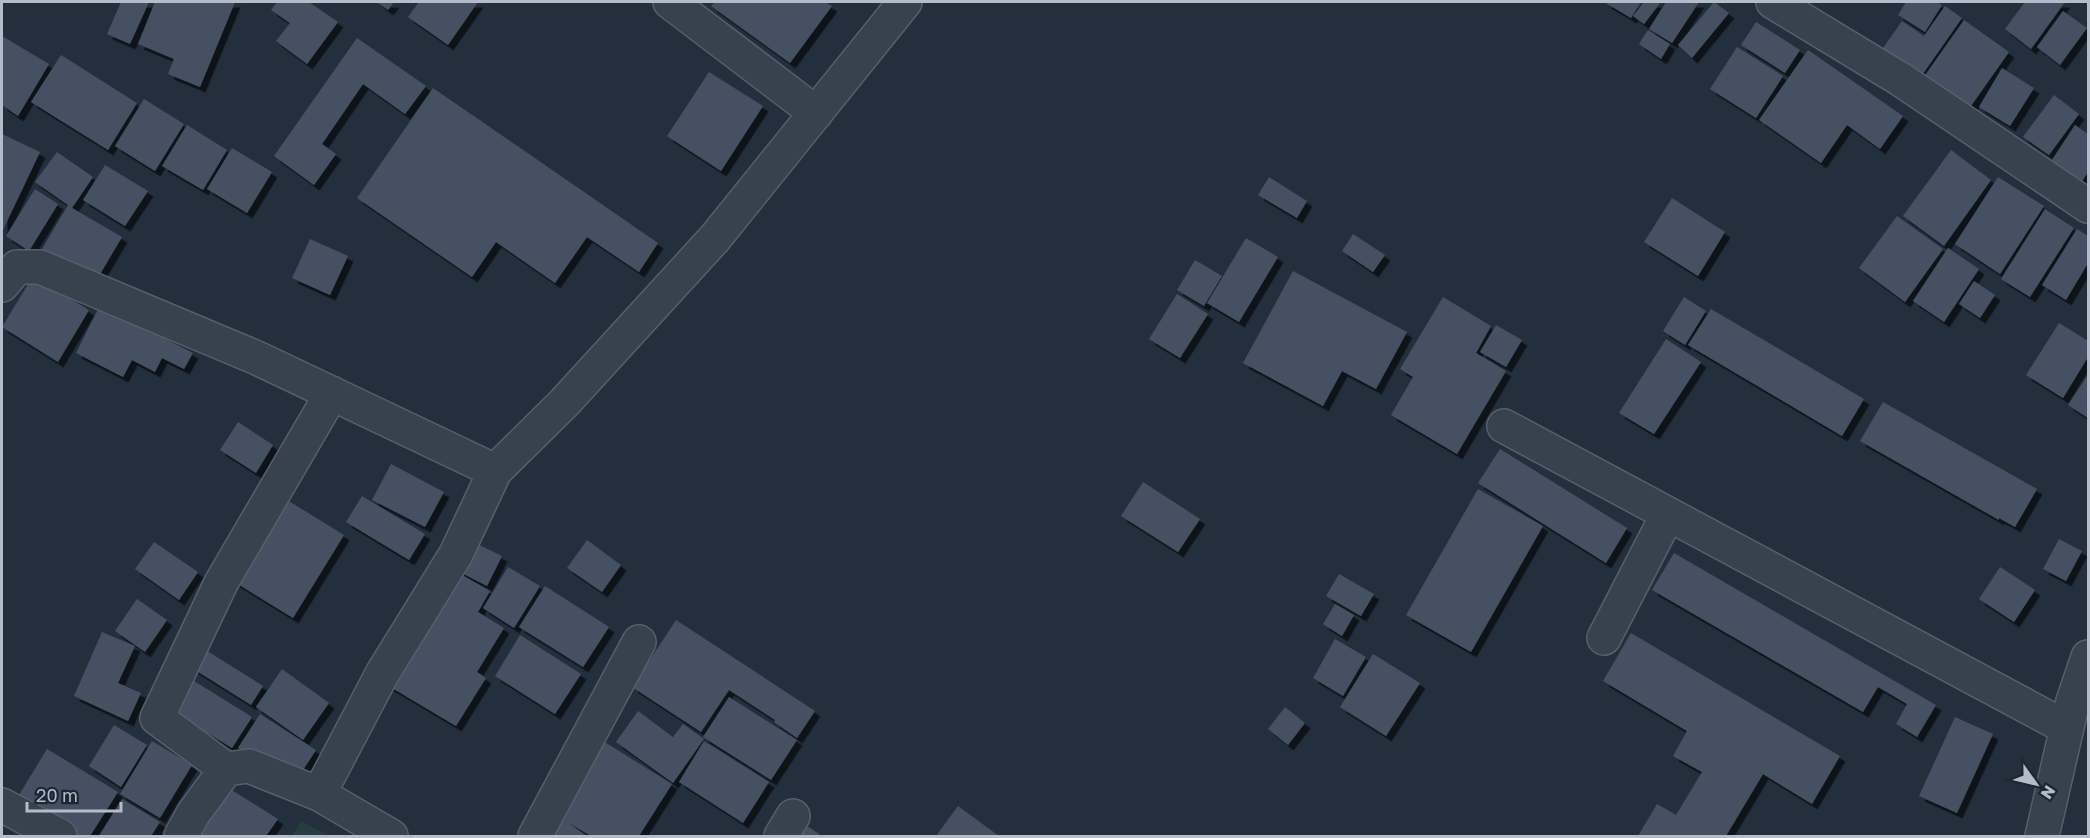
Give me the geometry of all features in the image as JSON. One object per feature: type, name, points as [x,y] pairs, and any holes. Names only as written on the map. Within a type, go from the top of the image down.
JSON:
[{"type":"street","points":[[670,2],[816,113]]},
{"type":"street","points":[[319,794],[382,674],[456,554],[495,471],[564,403],[715,238],[905,2]]},
{"type":"street","points":[[1773,2],[1900,79],[2088,206]]},
{"type":"street","points":[[7,269],[40,267],[257,358],[495,471]]},
{"type":"street","points":[[332,393],[221,584],[157,718],[226,769],[249,766],[319,794],[391,837]]},
{"type":"street","points":[[1504,426],[2067,728]]},
{"type":"street","points":[[1604,638],[1668,514]]},
{"type":"street","points":[[535,837],[639,642]]},
{"type":"street","points":[[2042,837],[2073,701],[2088,657]]},
{"type":"street","points":[[181,837],[193,814],[226,769]]},
{"type":"street","points":[[2,805],[60,837]]},
{"type":"green space","points":[[301,821],[330,836],[292,836]]},
{"type":"building","points":[[121,2],[149,2],[130,44],[107,34]]},
{"type":"building","points":[[155,2],[235,2],[200,87],[168,74],[174,59],[138,44]]},
{"type":"building","points":[[277,2],[309,2],[338,22],[307,64],[276,41],[290,23],[271,10]]},
{"type":"building","points":[[377,2],[394,2],[388,10]]},
{"type":"building","points":[[419,2],[478,2],[448,45],[408,17]]},
{"type":"building","points":[[715,2],[825,2],[832,6],[790,63],[711,6]]},
{"type":"building","points":[[1604,2],[1641,2],[1631,18]]},
{"type":"building","points":[[1644,2],[1661,2],[1644,24],[1633,16]]},
{"type":"building","points":[[1666,2],[1699,2],[1672,43],[1649,29]]},
{"type":"building","points":[[1714,2],[1729,13],[1692,58],[1678,45]]},
{"type":"building","points":[[1906,2],[1937,2],[1942,5],[1925,32],[1898,15]]},
{"type":"building","points":[[2025,2],[2065,2],[2031,49],[2005,29]]},
{"type":"building","points":[[1945,6],[1962,18],[1920,78],[1881,51],[1902,21],[1924,36]]},
{"type":"building","points":[[2063,11],[2087,28],[2060,65],[2037,47]]},
{"type":"building","points":[[1964,20],[2009,52],[1971,106],[1964,101],[1959,108],[1921,81]]},
{"type":"building","points":[[1756,22],[1800,50],[1785,73],[1741,45]]},
{"type":"building","points":[[1648,30],[1670,44],[1661,59],[1639,44]]},
{"type":"building","points":[[2,36],[49,64],[18,116],[2,105]]},
{"type":"building","points":[[357,38],[426,86],[405,114],[363,84],[322,144],[336,154],[314,185],[274,156]]},
{"type":"building","points":[[1737,47],[1783,76],[1756,118],[1710,89]]},
{"type":"building","points":[[1808,50],[1903,116],[1880,149],[1847,125],[1821,163],[1759,120]]},
{"type":"building","points":[[61,55],[137,103],[108,150],[31,102]]},
{"type":"building","points":[[2002,68],[2034,88],[2010,126],[1979,107]]},
{"type":"building","points":[[709,72],[763,106],[721,171],[667,136]]},
{"type":"building","points":[[433,88],[658,243],[639,272],[587,237],[555,283],[496,242],[472,277],[357,198]]},
{"type":"building","points":[[2054,95],[2079,114],[2049,155],[2023,137]]},
{"type":"building","points":[[144,99],[184,124],[155,171],[115,146]]},
{"type":"building","points":[[187,125],[227,150],[203,190],[162,166]]},
{"type":"building","points":[[2075,125],[2088,134],[2088,172],[2081,183],[2050,163]]},
{"type":"building","points":[[2,134],[40,152],[2,232]]},
{"type":"building","points":[[232,148],[272,172],[247,213],[207,189]]},
{"type":"building","points":[[1951,150],[1991,180],[1944,246],[1903,216]]},
{"type":"building","points":[[57,152],[93,177],[72,208],[122,237],[96,281],[42,249],[68,205],[35,182]]},
{"type":"building","points":[[105,165],[148,191],[125,226],[83,200]]},
{"type":"building","points":[[1269,177],[1307,201],[1297,218],[1258,195]]},
{"type":"building","points":[[1998,177],[2044,206],[2000,274],[1955,244]]},
{"type":"building","points":[[35,189],[58,204],[29,251],[6,236]]},
{"type":"building","points":[[1672,198],[1725,232],[1698,276],[1644,242]]},
{"type":"building","points":[[2045,209],[2074,228],[2030,297],[2001,279]]},
{"type":"building","points":[[1897,216],[1943,249],[1905,302],[1859,268]]},
{"type":"building","points":[[2077,229],[2088,236],[2088,263],[2066,300],[2042,285]]},
{"type":"building","points":[[1353,234],[1385,255],[1373,272],[1342,251]]},
{"type":"building","points":[[1246,238],[1278,257],[1239,322],[1207,303]]},
{"type":"building","points":[[310,239],[348,256],[330,295],[292,278]]},
{"type":"building","points":[[1948,248],[1979,269],[1944,322],[1913,301]]},
{"type":"building","points":[[1195,260],[1222,276],[1204,306],[1177,290]]},
{"type":"building","points":[[1293,271],[1407,332],[1376,389],[1342,371],[1323,406],[1243,363]]},
{"type":"building","points":[[33,276],[89,310],[58,362],[2,327]]},
{"type":"building","points":[[1974,281],[1995,295],[1980,318],[1959,304]]},
{"type":"building","points":[[1177,294],[1208,314],[1180,358],[1149,339]]},
{"type":"building","points":[[1443,297],[1491,326],[1476,353],[1506,371],[1457,454],[1391,415],[1413,377],[1400,369]]},
{"type":"building","points":[[1684,297],[1706,311],[1685,345],[1663,331]]},
{"type":"building","points":[[100,305],[193,353],[184,369],[162,358],[155,372],[132,360],[123,377],[76,353]]},
{"type":"building","points":[[1711,309],[1864,399],[1842,436],[1688,345]]},
{"type":"building","points":[[2059,323],[2088,341],[2088,357],[2063,398],[2026,375]]},
{"type":"building","points":[[1496,325],[1522,340],[1506,367],[1480,352]]},
{"type":"building","points":[[1666,339],[1701,362],[1654,434],[1619,413]]},
{"type":"building","points":[[2087,376],[2088,378],[2088,418],[2068,405]]},
{"type":"building","points":[[1883,402],[2037,489],[2015,527],[1860,441]]},
{"type":"building","points":[[238,422],[273,445],[256,473],[220,450]]},
{"type":"building","points":[[1500,449],[1627,528],[1606,563],[1478,483]]},
{"type":"building","points":[[391,464],[444,492],[425,527],[372,500]]},
{"type":"building","points":[[1143,482],[1200,519],[1178,552],[1121,516]]},
{"type":"building","points":[[1478,489],[1543,526],[1471,652],[1406,615]]},
{"type":"building","points":[[362,496],[425,534],[409,560],[346,522]]},
{"type":"building","points":[[284,498],[344,535],[293,618],[233,581]]},
{"type":"building","points":[[2059,539],[2082,551],[2066,581],[2043,569]]},
{"type":"building","points":[[469,540],[502,556],[487,586],[454,569]]},
{"type":"building","points":[[587,540],[621,565],[602,592],[567,568]]},
{"type":"building","points":[[154,542],[198,572],[179,600],[135,569]]},
{"type":"building","points":[[1674,553],[1936,705],[1917,737],[1896,724],[1907,704],[1878,687],[1863,712],[1652,590]]},
{"type":"building","points":[[508,567],[540,586],[514,628],[483,608]]},
{"type":"building","points":[[2000,567],[2035,590],[2014,622],[1979,599]]},
{"type":"building","points":[[455,571],[490,591],[478,612],[504,628],[477,672],[486,678],[456,726],[387,685]]},
{"type":"building","points":[[1339,574],[1374,594],[1361,616],[1326,596]]},
{"type":"building","points":[[545,586],[609,627],[583,667],[519,627]]},
{"type":"building","points":[[137,599],[167,620],[145,652],[115,631]]},
{"type":"building","points":[[1335,604],[1354,615],[1342,636],[1323,624]]},
{"type":"building","points":[[676,620],[815,711],[797,738],[774,722],[775,720],[729,690],[701,732],[632,687]]},
{"type":"building","points":[[102,632],[135,646],[118,683],[141,693],[128,721],[74,696]]},
{"type":"building","points":[[1631,633],[1840,756],[1812,804],[1763,774],[1726,836],[1638,836],[1657,804],[1676,815],[1702,772],[1673,756],[1687,731],[1603,681]]},
{"type":"building","points":[[520,635],[581,674],[555,714],[495,676]]},
{"type":"building","points":[[1335,639],[1366,657],[1343,696],[1313,678]]},
{"type":"building","points":[[204,649],[263,686],[251,705],[192,668]]},
{"type":"building","points":[[1373,654],[1420,683],[1386,736],[1340,707]]},
{"type":"building","points":[[282,669],[329,703],[303,740],[256,707]]},
{"type":"building","points":[[194,681],[252,717],[232,748],[175,713]]},
{"type":"building","points":[[729,697],[797,740],[771,780],[703,737]]},
{"type":"building","points":[[1285,707],[1305,723],[1288,745],[1268,729]]},
{"type":"building","points":[[638,711],[673,737],[683,724],[704,739],[673,783],[616,742]]},
{"type":"building","points":[[260,714],[316,750],[294,784],[238,748]]},
{"type":"building","points":[[1955,717],[1993,734],[1957,813],[1919,796]]},
{"type":"building","points":[[114,725],[147,745],[121,787],[89,766]]},
{"type":"building","points":[[152,741],[192,765],[160,818],[120,794]]},
{"type":"building","points":[[603,741],[672,784],[639,836],[591,836],[567,822],[587,836],[551,836],[564,819],[557,815]]},
{"type":"building","points":[[704,741],[769,782],[743,823],[679,782]]},
{"type":"building","points":[[47,749],[118,792],[90,836],[76,836],[16,800]]},
{"type":"building","points":[[227,787],[278,819],[266,836],[195,836]]},
{"type":"building","points":[[122,799],[160,822],[151,836],[99,836]]},
{"type":"building","points":[[958,806],[999,836],[936,836]]},
{"type":"building","points":[[801,822],[822,836],[791,836]]}]
